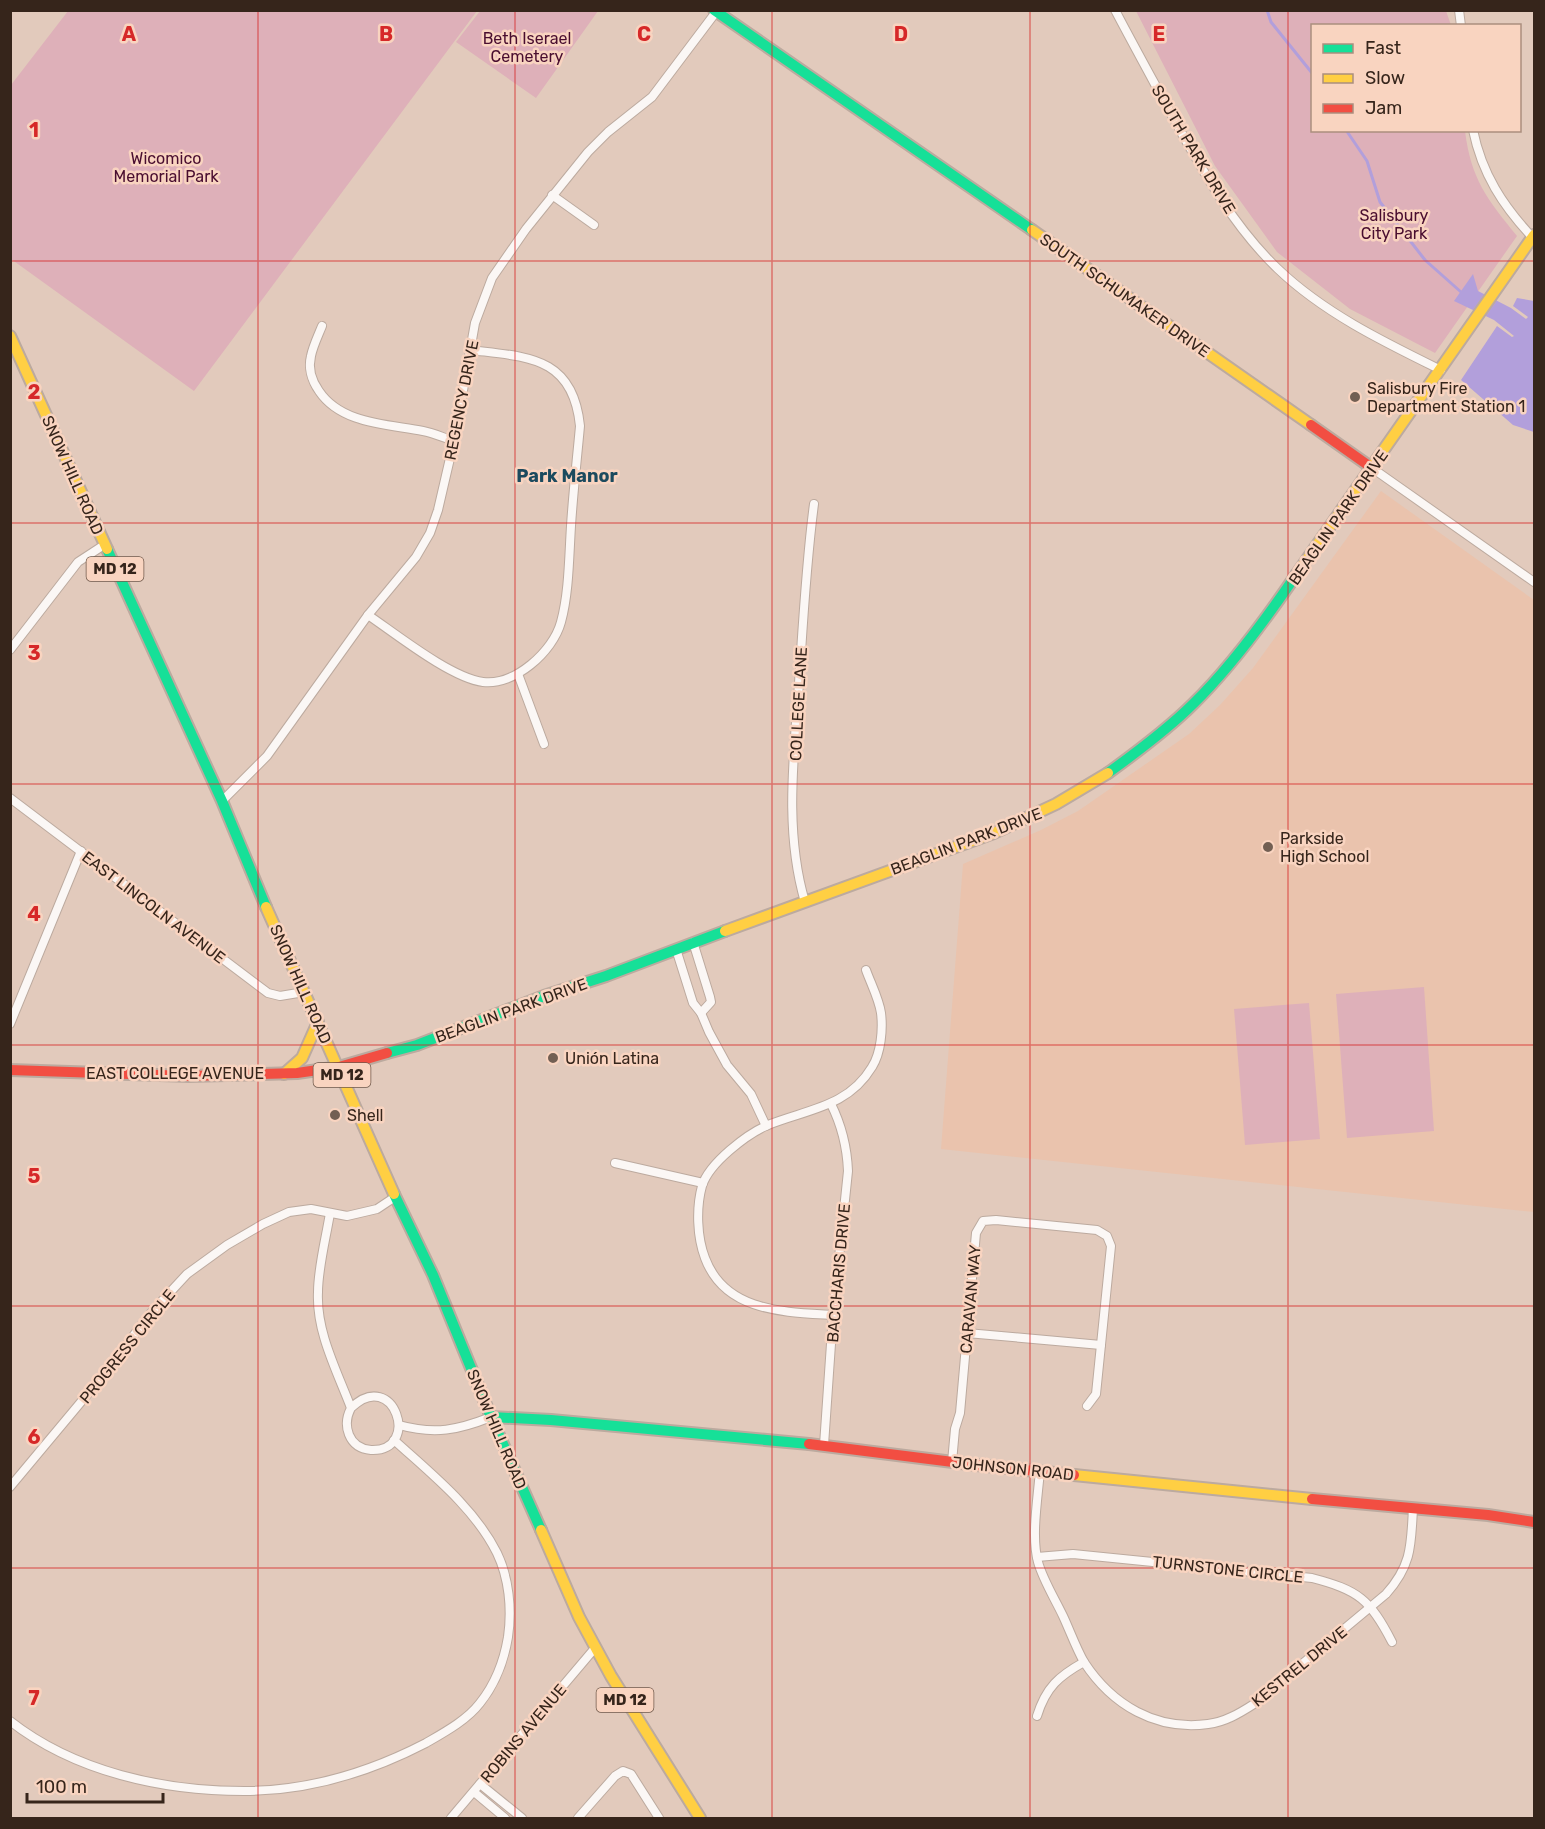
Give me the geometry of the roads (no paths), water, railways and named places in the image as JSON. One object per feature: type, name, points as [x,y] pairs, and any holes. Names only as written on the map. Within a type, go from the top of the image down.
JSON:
[{"type":"main road","name":"SOUTH SCHUMAKER DRIVE","points":[[715,11],[1372,468]]},
{"type":"main road","name":"BEAGLIN PARK DRIVE","points":[[339,1067],[417,1045],[544,996],[606,976],[693,942],[994,833],[1086,788],[1134,754],[1194,703],[1233,658],[1281,597],[1534,237]]},
{"type":"main road","name":"SNOW HILL ROAD","points":[[10,336],[13,352],[222,801],[395,1197],[433,1275],[491,1417],[561,1576],[595,1648],[699,1818]]},
{"type":"main road","points":[[284,1074],[293,1068],[306,1053],[318,1022]]},
{"type":"main road","name":"EAST COLLEGE AVENUE","points":[[10,1070],[189,1076],[284,1074],[339,1067]]},
{"type":"main road","name":"JOHNSON ROAD","points":[[491,1417],[551,1420],[824,1445],[952,1462],[1488,1515],[1534,1522]]},
{"type":"street","name":"SOUTH PARK DRIVE","points":[[1115,10],[1209,182],[1258,248],[1294,283],[1334,312],[1396,348],[1441,370]]},
{"type":"street","name":"REGENCY DRIVE","points":[[222,801],[267,756],[368,615],[416,557],[430,533],[438,510],[454,441],[475,323],[492,278],[552,195],[594,145],[652,97],[715,11]]},
{"type":"street","points":[[1474,132],[1480,158],[1492,185],[1516,220],[1534,237]]},
{"type":"street","points":[[552,195],[594,225]]},
{"type":"street","points":[[322,326],[310,358],[312,381],[326,401],[339,411],[353,417],[426,432],[454,441]]},
{"type":"street","points":[[368,615],[462,676],[483,682],[504,681],[518,674],[545,651],[561,623],[580,426],[578,405],[570,387],[551,367],[524,356],[471,350]]},
{"type":"street","name":"SOUTH SCHUMAKER DRIVE","points":[[1372,468],[1534,582]]},
{"type":"street","name":"COLLEGE LANE","points":[[805,902],[796,875],[792,808],[803,609],[814,504]]},
{"type":"street","points":[[10,650],[78,562],[104,545]]},
{"type":"street","points":[[518,674],[544,744]]},
{"type":"street","name":"EAST LINCOLN AVENUE","points":[[10,798],[268,993],[280,996],[304,992]]},
{"type":"street","points":[[10,1024],[81,851]]},
{"type":"street","points":[[693,942],[711,1002],[702,1012]]},
{"type":"street","points":[[676,949],[693,1003],[702,1012],[718,1050],[751,1094],[766,1126]]},
{"type":"street","points":[[833,1315],[791,1312],[749,1304],[735,1296],[718,1281],[704,1256],[699,1231],[699,1205],[703,1183],[714,1167],[735,1146],[766,1126],[843,1098],[874,1065],[880,1044],[881,1012],[866,970]]},
{"type":"street","name":"BACCHARIS DRIVE","points":[[824,1445],[833,1315],[848,1171],[848,1153],[844,1136],[831,1104]]},
{"type":"street","points":[[615,1163],[703,1183]]},
{"type":"street","name":"PROGRESS CIRCLE","points":[[10,1487],[106,1372],[149,1314],[187,1275],[227,1245],[289,1212],[305,1208],[347,1216],[377,1209],[395,1197]]},
{"type":"street","points":[[330,1213],[318,1291],[319,1315],[323,1336],[351,1407],[346,1424],[351,1440],[373,1450],[381,1449],[394,1440],[399,1425],[394,1408],[381,1398],[364,1398],[351,1407]]},
{"type":"street","name":"CARAVAN WAY","points":[[952,1462],[954,1428],[960,1413],[976,1233],[983,1221],[996,1220],[1097,1230],[1107,1236],[1111,1246],[1096,1394],[1087,1406]]},
{"type":"street","points":[[967,1333],[1101,1345]]},
{"type":"street","points":[[399,1425],[415,1429],[448,1430],[458,1429],[491,1417]]},
{"type":"street","points":[[10,1721],[51,1748],[117,1774],[179,1787],[246,1791],[272,1790],[336,1780],[405,1754],[462,1721],[479,1704],[501,1666],[510,1624],[510,1600],[504,1572],[497,1554],[470,1514],[394,1440]]},
{"type":"street","name":"KESTREL DRIVE","points":[[1040,1470],[1037,1557],[1084,1662],[1113,1697],[1137,1713],[1182,1725],[1209,1724],[1232,1717],[1254,1704],[1386,1594],[1397,1582],[1408,1561],[1413,1508]]},
{"type":"street","name":"TURNSTONE CIRCLE","points":[[1037,1557],[1073,1554],[1312,1578],[1332,1583],[1357,1594],[1372,1606],[1392,1642]]},
{"type":"street","name":"ROBINS AVENUE","points":[[451,1818],[595,1648]]},
{"type":"street","points":[[1037,1716],[1042,1698],[1060,1676],[1084,1662]]},
{"type":"street","points":[[578,1818],[622,1770],[631,1774],[659,1818]]},
{"type":"street","points":[[480,1784],[522,1818]]},
{"type":"street","points":[[474,1792],[506,1818]]},
{"type":"waterway","points":[[1267,10],[1271,22],[1311,72]]},
{"type":"waterway","points":[[1347,132],[1367,161],[1380,202],[1425,260],[1461,292]]},
{"type":"place","name":"Salisbury Fire Department Station 1","points":[[1355,397]]},
{"type":"place","name":"Parkside High School","points":[[1268,847]]},
{"type":"place","name":"Unión Latina","points":[[553,1058]]},
{"type":"place","name":"Shell","points":[[335,1115]]},
{"type":"district","name":"Park Manor","points":[[567,476]]},
{"type":"park label","name":"Beth Iserael Cemetery","points":[[527,47]]},
{"type":"park label","name":"Wicomico Memorial Park","points":[[166,167]]},
{"type":"park label","name":"Salisbury City Park","points":[[1394,224]]}]
